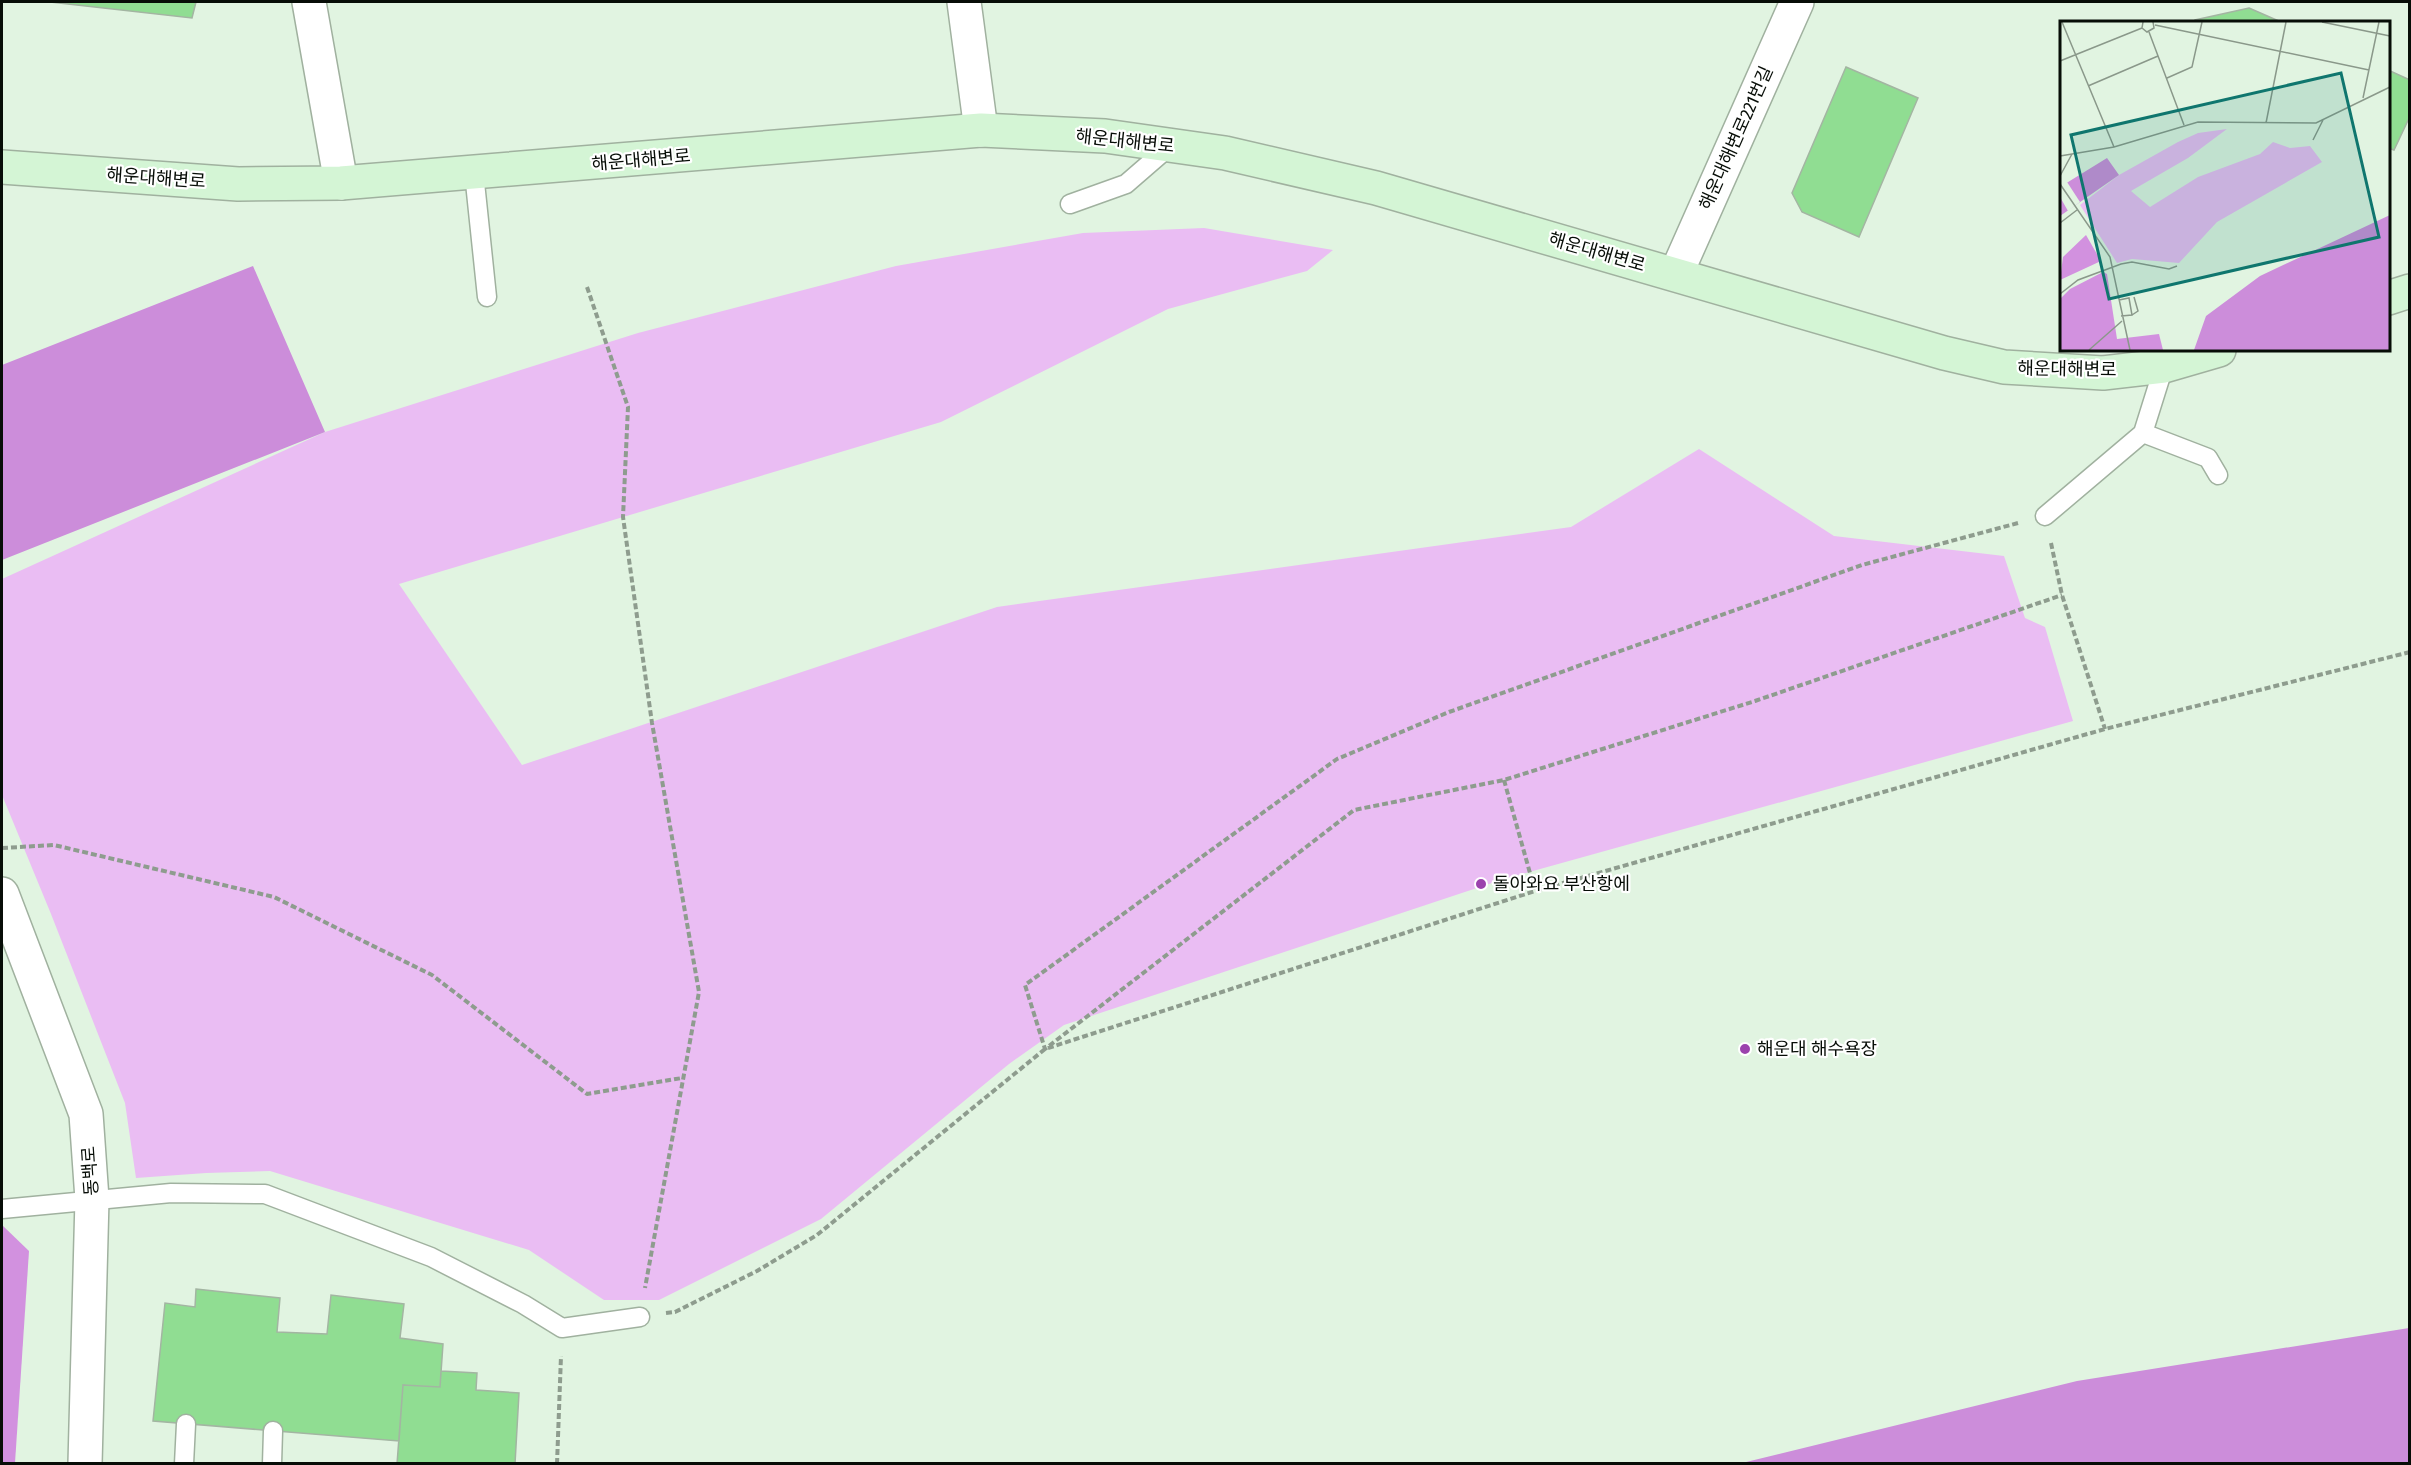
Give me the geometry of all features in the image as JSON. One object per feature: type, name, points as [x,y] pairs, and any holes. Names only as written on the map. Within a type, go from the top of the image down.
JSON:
[{"type":"main road","name":"해운대해변로","points":[[2,166],[238,184],[341,183],[981,130],[1105,136],[1225,153],[1376,188],[1944,353],[2004,367],[2103,373],[2164,366],[2216,351]]},
{"type":"main road","points":[[2390,297],[2409,291]]},
{"type":"street","points":[[309,2],[341,183]]},
{"type":"street","points":[[964,2],[981,130]]},
{"type":"street","name":"해운대해변로221번길","points":[[1676,274],[1797,2]]},
{"type":"street","name":"동백로","points":[[2,894],[86,1114],[92,1199],[85,1464]]},
{"type":"lane","points":[[1070,204],[1126,184],[1171,146]]},
{"type":"lane","points":[[474,173],[487,297]]},
{"type":"lane","points":[[2045,516],[2143,433],[2164,366]]},
{"type":"lane","points":[[2143,433],[2208,458],[2218,475]]},
{"type":"lane","points":[[2,1209],[171,1193],[265,1194],[431,1257],[523,1304],[562,1328],[640,1317]]},
{"type":"lane","points":[[184,1464],[186,1424]]},
{"type":"lane","points":[[272,1464],[273,1431]]},
{"type":"path","points":[[587,287],[628,407],[623,517],[652,723],[699,992],[640,1317],[675,1312],[757,1271],[817,1235],[1045,1049],[1354,810],[1504,780],[1755,701],[2062,595]]},
{"type":"path","points":[[1045,1049],[1025,985],[1337,759],[1449,712],[1862,565],[2045,516],[2062,595],[2105,729]]},
{"type":"path","points":[[1045,1049],[1535,891],[2105,729],[2409,652]]},
{"type":"path","points":[[1504,780],[1535,891]]},
{"type":"path","points":[[2,848],[54,844],[274,897],[432,975],[587,1094],[682,1078]]},
{"type":"path","points":[[556,1464],[562,1328]]},
{"type":"shaded area","points":[[1204,228],[1333,250],[1307,271],[1168,309],[941,422],[399,584],[522,765],[997,607],[1571,527],[1699,449],[1834,536],[2004,556],[2025,618],[2045,627],[2073,721],[1504,879],[1064,1025],[1009,1064],[821,1219],[659,1300],[604,1300],[529,1250],[270,1171],[136,1178],[125,1103],[2,795],[2,579],[325,432],[638,333],[896,266],[1083,233]]},
{"type":"shaded area","points":[[253,266],[325,432],[2,560],[2,365]]},
{"type":"shaded area","points":[[2,1225],[29,1251],[15,1463],[2,1463]]},
{"type":"shaded area","points":[[2409,1328],[2409,1463],[1742,1463],[2077,1381]]},
{"type":"building","points":[[50,2],[196,2],[192,18]]},
{"type":"building","points":[[2249,8],[2279,21],[2194,21]]},
{"type":"building","points":[[1846,67],[1918,98],[1859,237],[1802,212],[1792,193]]},
{"type":"building","points":[[2390,71],[2410,80],[2410,116],[2394,150],[2390,149]]},
{"type":"building","points":[[196,1289],[280,1298],[277,1332],[327,1334],[331,1295],[404,1304],[400,1338],[443,1344],[440,1387],[403,1385],[399,1441],[153,1421],[165,1303],[195,1307]]},
{"type":"building","points":[[441,1371],[477,1373],[476,1390],[519,1393],[515,1464],[397,1464],[403,1385],[440,1387]]},
{"type":"place","name":"돌아와요 부산항에","points":[[1481,884]]},
{"type":"place","name":"해운대 해수욕장","points":[[1745,1049]]}]
